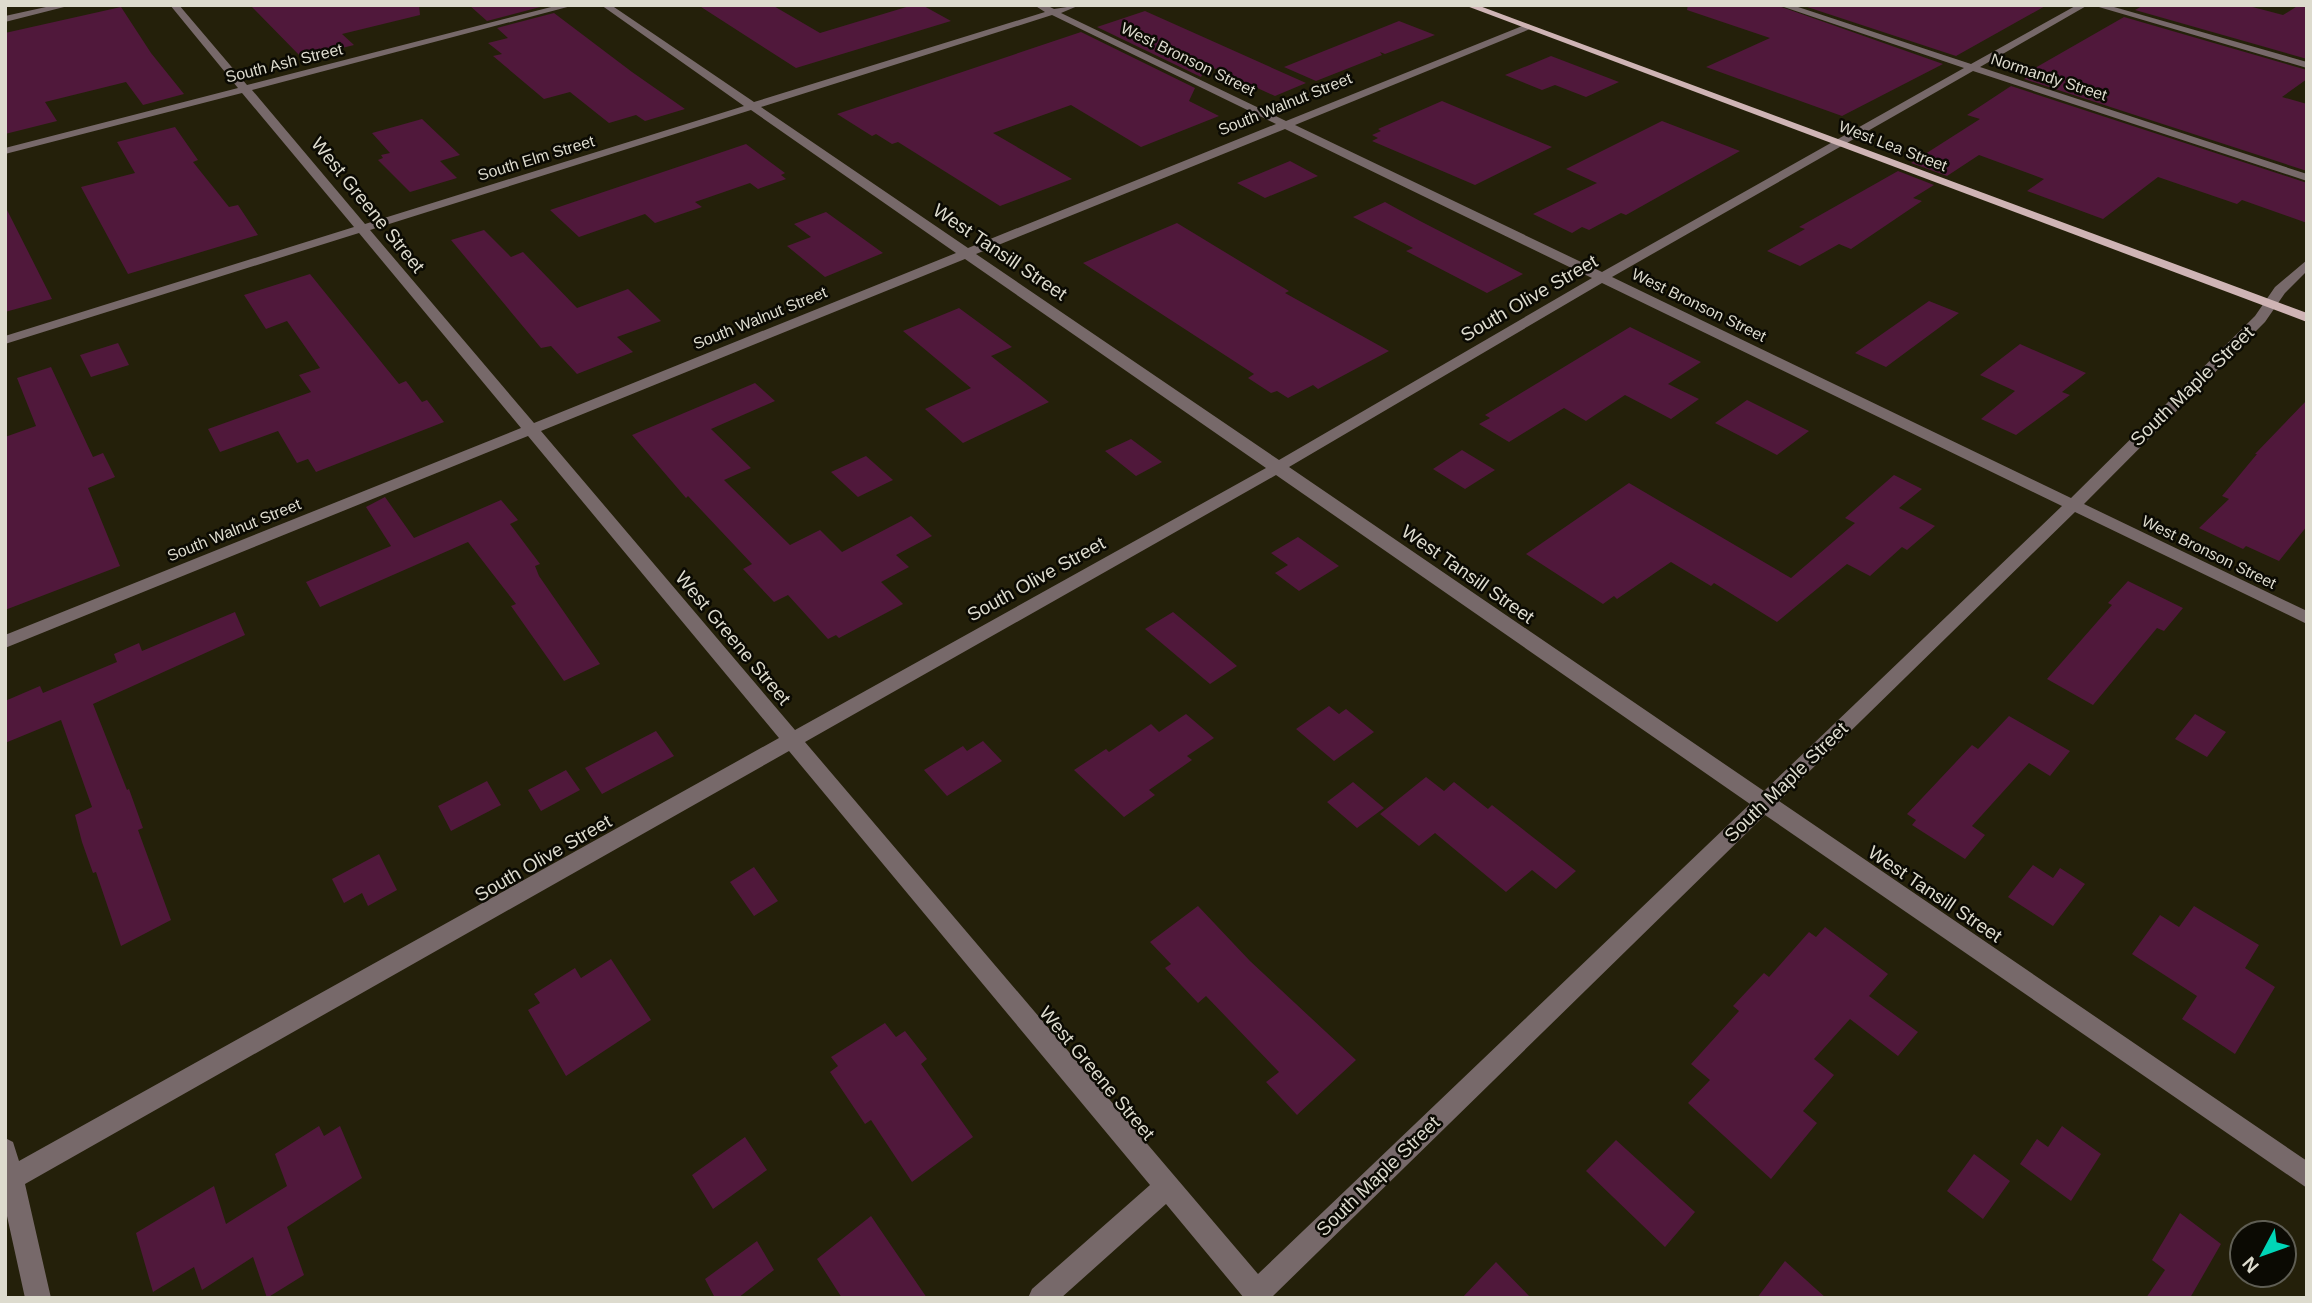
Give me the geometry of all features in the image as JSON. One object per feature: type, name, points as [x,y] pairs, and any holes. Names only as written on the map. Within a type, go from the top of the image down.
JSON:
[{"type":"main road","name":"West Lea Street","points":[[1468,5],[2307,318]]},
{"type":"street","points":[[5,19],[68,5]]},
{"type":"street","name":"West Greene Street","points":[[174,5],[1259,1296]]},
{"type":"street","name":"South Ash Street","points":[[5,151],[571,5]]},
{"type":"street","name":"West Tansill Street","points":[[604,5],[2307,1177]]},
{"type":"street","name":"West Bronson Street","points":[[1038,5],[2307,618]]},
{"type":"street","name":"South Elm Street","points":[[5,340],[1076,5]]},
{"type":"street","name":"Normandy Street","points":[[1782,5],[2307,178]]},
{"type":"street","name":"South Olive Street","points":[[9,1180],[1278,468],[1970,67],[2084,5]]},
{"type":"street","points":[[2096,5],[2307,65]]},
{"type":"street","name":"South Walnut Street","points":[[5,642],[1527,27]]},
{"type":"street","name":"South Maple Street","points":[[1259,1296],[2073,505],[2260,319],[2270,304],[2307,264]]},
{"type":"street","points":[[5,1150],[9,1180],[38,1298]]},
{"type":"street","points":[[1041,1298],[1166,1187]]},
{"type":"building","points":[[250,5],[419,5],[420,15],[342,34],[354,45],[302,58]]},
{"type":"building","points":[[469,5],[543,5],[544,6],[487,21]]},
{"type":"building","points":[[698,5],[772,5],[820,33],[913,5],[922,5],[951,21],[796,68]]},
{"type":"building","points":[[1688,5],[1776,5],[1943,64],[1842,116],[1706,67],[1770,38],[1687,10]]},
{"type":"building","points":[[1801,5],[2047,5],[1956,56]]},
{"type":"building","points":[[2144,5],[2245,5],[2283,15],[2299,5],[2307,5],[2307,59],[2135,10]]},
{"type":"building","points":[[121,7],[151,53],[184,94],[143,105],[126,82],[45,102],[57,121],[5,134],[5,33]]},
{"type":"building","points":[[1145,11],[1306,83],[1275,96],[1207,65],[1201,77],[1097,27]]},
{"type":"building","points":[[554,13],[685,109],[645,121],[636,115],[609,123],[570,92],[544,99],[493,56],[502,54],[488,43],[508,38],[497,28]]},
{"type":"building","points":[[2124,17],[2307,70],[2307,79],[2282,97],[2307,104],[2307,171],[2024,79],[2039,69],[2035,68]]},
{"type":"building","points":[[1399,21],[1435,35],[1385,54],[1380,52],[1382,55],[1316,81],[1284,67]]},
{"type":"building","points":[[1081,32],[1195,88],[1189,101],[1219,116],[1141,147],[1071,105],[993,133],[1072,179],[1000,206],[898,142],[892,144],[876,134],[872,136],[837,114]]},
{"type":"building","points":[[1551,56],[1619,82],[1586,97],[1555,85],[1542,90],[1505,75]]},
{"type":"building","points":[[2011,86],[2307,183],[2307,223],[2242,200],[2237,204],[2158,177],[2103,219],[2027,191],[2044,179],[1979,155],[1947,176],[1911,163],[1980,119],[1967,115]]},
{"type":"building","points":[[1442,101],[1552,147],[1475,185],[1372,141],[1378,138],[1372,135],[1381,131],[1378,129]]},
{"type":"building","points":[[422,119],[460,155],[440,161],[457,178],[410,192],[378,160],[383,158],[381,155],[390,153],[372,133]]},
{"type":"building","points":[[1662,121],[1740,151],[1626,215],[1621,213],[1589,230],[1582,227],[1572,233],[1533,214],[1597,183],[1566,169]]},
{"type":"building","points":[[175,127],[198,160],[193,162],[229,207],[238,205],[258,235],[128,274],[81,187],[135,173],[117,142]]},
{"type":"building","points":[[746,144],[785,173],[781,175],[786,179],[758,189],[750,183],[695,202],[702,207],[655,223],[645,214],[579,237],[550,210]]},
{"type":"building","points":[[1290,161],[1318,176],[1265,198],[1237,183]]},
{"type":"building","points":[[1898,171],[1934,185],[1913,198],[1922,201],[1851,249],[1839,244],[1800,266],[1767,251],[1805,229],[1799,227]]},
{"type":"building","points":[[1385,202],[1523,274],[1487,293],[1406,251],[1413,248],[1353,217]]},
{"type":"building","points":[[5,206],[52,299],[5,312]]},
{"type":"building","points":[[826,212],[883,253],[825,277],[787,246],[811,237],[794,224]]},
{"type":"building","points":[[1177,223],[1289,291],[1285,293],[1389,351],[1318,389],[1313,385],[1288,398],[1277,391],[1271,393],[1248,378],[1254,374],[1083,263]]},
{"type":"building","points":[[484,230],[511,257],[523,252],[577,308],[628,289],[661,321],[617,337],[633,352],[577,374],[551,346],[541,348],[451,240]]},
{"type":"building","points":[[310,274],[399,384],[406,381],[422,402],[427,400],[444,422],[316,472],[308,459],[297,463],[278,431],[220,452],[208,429],[311,392],[299,375],[320,368],[287,321],[266,329],[244,295]]},
{"type":"building","points":[[1929,301],[1959,313],[1886,367],[1855,353]]},
{"type":"building","points":[[959,308],[1012,347],[991,356],[1049,402],[963,443],[925,409],[971,388],[903,331]]},
{"type":"building","points":[[1630,327],[1701,362],[1668,384],[1699,399],[1671,419],[1625,395],[1586,421],[1564,408],[1509,442],[1479,424],[1490,418],[1485,415]]},
{"type":"building","points":[[118,343],[129,365],[91,377],[80,355]]},
{"type":"building","points":[[2020,344],[2086,373],[2062,392],[2070,395],[2016,435],[1981,419],[2015,391],[1980,375]]},
{"type":"building","points":[[51,367],[93,457],[103,453],[115,477],[88,488],[120,566],[5,610],[5,437],[36,426],[17,378]]},
{"type":"building","points":[[755,383],[775,401],[711,429],[751,468],[724,480],[790,545],[820,530],[842,552],[911,516],[932,536],[896,555],[909,567],[881,582],[903,604],[839,638],[836,635],[828,639],[788,595],[774,602],[743,569],[752,564],[688,496],[686,498],[632,435]]},
{"type":"building","points":[[1747,400],[1809,431],[1777,455],[1715,423]]},
{"type":"building","points":[[2307,400],[2307,526],[2279,561],[2246,546],[2243,549],[2199,528],[2229,499],[2222,496],[2255,454]]},
{"type":"building","points":[[1131,439],[1162,462],[1136,476],[1105,451]]},
{"type":"building","points":[[1462,450],[1495,470],[1465,489],[1433,469]]},
{"type":"building","points":[[866,456],[893,480],[858,497],[831,472]]},
{"type":"building","points":[[1894,475],[1922,489],[1899,508],[1935,526],[1907,550],[1902,547],[1870,576],[1847,564],[1777,622],[1714,583],[1711,586],[1671,562],[1617,599],[1614,596],[1603,604],[1526,554],[1629,483],[1791,578],[1855,523],[1845,518]]},
{"type":"building","points":[[385,497],[414,538],[501,500],[518,520],[510,524],[540,564],[535,566],[539,576],[600,664],[564,681],[511,606],[516,604],[468,542],[320,607],[306,582],[391,546],[366,507]]},
{"type":"building","points":[[1298,537],[1339,566],[1299,591],[1275,573],[1288,565],[1271,553]]},
{"type":"building","points":[[2128,581],[2183,608],[2164,631],[2157,628],[2093,705],[2047,679],[2112,605],[2108,603]]},
{"type":"building","points":[[235,612],[245,635],[93,704],[127,790],[129,789],[143,828],[138,830],[171,920],[121,946],[96,872],[93,873],[82,842],[75,815],[92,807],[61,720],[5,743],[5,701],[40,686],[43,693],[117,662],[114,654],[139,643],[142,651]]},
{"type":"building","points":[[1173,612],[1237,666],[1210,684],[1145,629]]},
{"type":"building","points":[[1329,706],[1339,714],[1346,709],[1374,732],[1334,761],[1296,729]]},
{"type":"building","points":[[1186,714],[1214,738],[1187,756],[1192,760],[1149,790],[1155,795],[1124,817],[1074,770],[1106,749],[1109,752],[1151,724],[1159,732]]},
{"type":"building","points":[[2195,714],[2226,732],[2207,757],[2175,739]]},
{"type":"building","points":[[2009,716],[2070,751],[2050,776],[2029,763],[1972,826],[1985,835],[1965,859],[1912,825],[1916,820],[1907,814],[1972,745],[1978,749]]},
{"type":"building","points":[[656,731],[674,756],[602,794],[585,768]]},
{"type":"building","points":[[983,741],[1002,761],[947,796],[924,770],[963,746],[967,751]]},
{"type":"building","points":[[566,770],[580,790],[541,811],[528,790]]},
{"type":"building","points":[[1426,777],[1444,791],[1454,782],[1488,809],[1492,805],[1576,871],[1556,889],[1532,870],[1506,892],[1435,833],[1419,846],[1380,814]]},
{"type":"building","points":[[487,781],[501,805],[451,831],[438,806]]},
{"type":"building","points":[[1353,782],[1384,808],[1357,828],[1327,802]]},
{"type":"building","points":[[379,854],[397,890],[368,906],[362,893],[344,903],[332,879]]},
{"type":"building","points":[[2033,865],[2053,878],[2060,868],[2085,884],[2053,926],[2008,897]]},
{"type":"building","points":[[754,867],[778,901],[754,916],[730,882]]},
{"type":"building","points":[[1198,906],[1250,961],[1356,1060],[1297,1115],[1266,1082],[1279,1072],[1206,996],[1198,1003],[1165,968],[1171,964],[1150,942]]},
{"type":"building","points":[[2194,906],[2259,945],[2245,968],[2275,987],[2235,1054],[2182,1019],[2197,996],[2132,954],[2160,915],[2179,927]]},
{"type":"building","points":[[1825,927],[1888,974],[1869,996],[1918,1032],[1898,1056],[1850,1019],[1814,1059],[1834,1075],[1803,1111],[1817,1123],[1771,1179],[1688,1103],[1710,1080],[1691,1064],[1739,1011],[1733,1006],[1764,973],[1769,977],[1809,932],[1816,937]]},
{"type":"building","points":[[611,959],[651,1020],[566,1076],[528,1010],[540,1003],[534,994],[575,968],[581,978]]},
{"type":"building","points":[[885,1023],[896,1037],[905,1031],[927,1059],[921,1064],[973,1137],[912,1182],[871,1120],[865,1124],[830,1072],[838,1066],[831,1057]]},
{"type":"building","points":[[319,1126],[324,1136],[340,1126],[362,1178],[287,1227],[304,1275],[267,1298],[253,1257],[202,1290],[194,1267],[153,1292],[136,1233],[214,1186],[226,1224],[287,1186],[275,1154]]},
{"type":"building","points":[[2062,1126],[2101,1154],[2071,1201],[2020,1164],[2037,1139],[2048,1147]]},
{"type":"building","points":[[745,1137],[767,1170],[713,1209],[692,1175]]},
{"type":"building","points":[[1616,1140],[1695,1212],[1665,1247],[1586,1171]]},
{"type":"building","points":[[1974,1154],[2010,1181],[1983,1219],[1947,1191]]},
{"type":"building","points":[[2180,1213],[2221,1244],[2190,1298],[2146,1298],[2165,1270],[2152,1260]]},
{"type":"building","points":[[871,1216],[927,1298],[842,1298],[817,1259]]},
{"type":"building","points":[[757,1241],[774,1270],[738,1298],[715,1298],[705,1279]]},
{"type":"building","points":[[1785,1261],[1826,1298],[1757,1298]]},
{"type":"building","points":[[1496,1262],[1531,1298],[1462,1298]]}]
